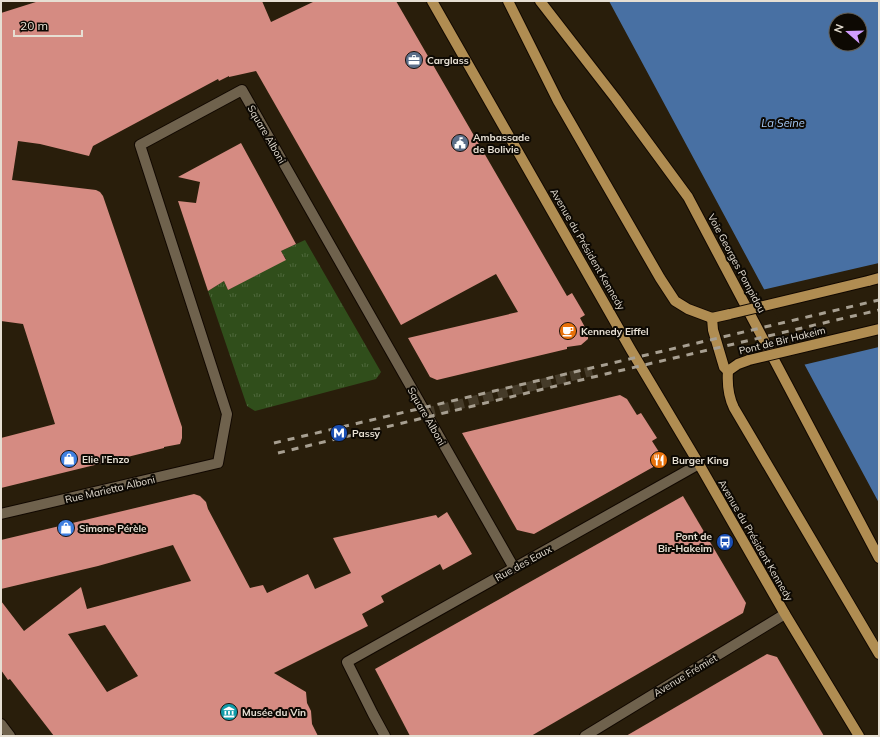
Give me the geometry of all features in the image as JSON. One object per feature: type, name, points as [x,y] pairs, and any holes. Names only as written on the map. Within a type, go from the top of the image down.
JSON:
[{"type":"main road","name":"Avenue du Président Kennedy","points":[[432,1],[631,350],[699,464],[785,614],[859,736]]},
{"type":"main road","points":[[508,1],[558,101],[660,278],[675,301],[688,309],[712,318],[879,278]]},
{"type":"main road","name":"Voie Georges Pompidou","points":[[540,1],[616,99],[688,197],[879,558]]},
{"type":"main road","points":[[712,318],[713,330],[724,367],[728,371],[727,384],[729,398],[879,654]]},
{"type":"main road","name":"Pont de Bir Hakeim","points":[[728,371],[738,364],[749,360],[879,329]]},
{"type":"street","name":"Square Alboni","points":[[218,463],[227,414],[140,145],[242,90],[514,568]]},
{"type":"street","name":"Rue Marietta Alboni","points":[[1,514],[218,463]]},
{"type":"street","name":"Rue des Eaux","points":[[386,736],[373,714],[347,662],[699,464]]},
{"type":"street","name":"Avenue Frémiet","points":[[585,736],[785,614]]},
{"type":"street","points":[[1,724],[10,736]]},
{"type":"green space","points":[[305,240],[381,372],[376,379],[255,411],[247,406],[208,291],[224,281],[228,290],[286,259],[281,251]]},
{"type":"water","name":"La Seine","points":[[609,1],[879,1],[879,503]]},
{"type":"pier","points":[[879,263],[879,347],[803,365],[762,290]]},
{"type":"building","points":[[39,1],[262,1],[271,22],[315,1],[396,1],[567,296],[572,293],[585,315],[580,318],[588,333],[588,339],[581,345],[567,347],[567,349],[437,380],[430,377],[408,338],[518,312],[496,274],[401,325],[256,71],[229,76],[219,81],[218,79],[93,146],[89,156],[40,144],[18,141],[12,180],[96,190],[103,196],[182,427],[182,438],[180,444],[1,488],[1,438],[55,424],[23,324],[1,321],[1,13]]},
{"type":"building","points":[[241,143],[296,244],[281,251],[286,260],[228,290],[224,281],[208,291],[178,201],[196,203],[200,182],[178,177]]},
{"type":"building","points":[[620,395],[627,399],[637,415],[641,413],[657,438],[652,441],[659,452],[659,460],[655,466],[534,534],[517,530],[462,433]]},
{"type":"building","points":[[194,494],[200,496],[206,502],[208,509],[250,588],[263,585],[267,593],[308,574],[315,589],[351,573],[333,538],[436,515],[438,518],[447,512],[472,554],[443,570],[440,564],[381,596],[384,602],[362,614],[368,626],[274,673],[306,692],[307,703],[311,711],[312,724],[318,736],[54,736],[10,679],[8,680],[1,670],[1,601],[24,631],[81,587],[87,609],[191,581],[173,545],[98,566],[1,589],[1,540]],"holes":[[[105,625],[138,676],[107,692],[68,634]]]},
{"type":"building","points":[[683,496],[746,603],[743,613],[531,736],[410,736],[375,669]]},
{"type":"building","points":[[767,654],[777,657],[824,736],[626,736]]},
{"type":"tunnel","points":[[425,413],[592,371]]},
{"type":"railway","points":[[274,443],[879,300]]},
{"type":"railway","points":[[278,453],[879,310]]},
{"type":"place","name":"Carglass","points":[[414,60]]},
{"type":"place","name":"Ambassade de Bolivie","points":[[460,143]]},
{"type":"place","name":"Kennedy Eiffel","points":[[568,331]]},
{"type":"place","name":"Passy","points":[[339,433]]},
{"type":"place","name":"Elie l’Enzo","points":[[69,459]]},
{"type":"place","name":"Burger King","points":[[659,460]]},
{"type":"place","name":"Simone Pérèle","points":[[66,528]]},
{"type":"place","name":"Pont de Bir-Hakeim","points":[[725,542]]},
{"type":"place","name":"Musée du Vin","points":[[229,712]]}]
